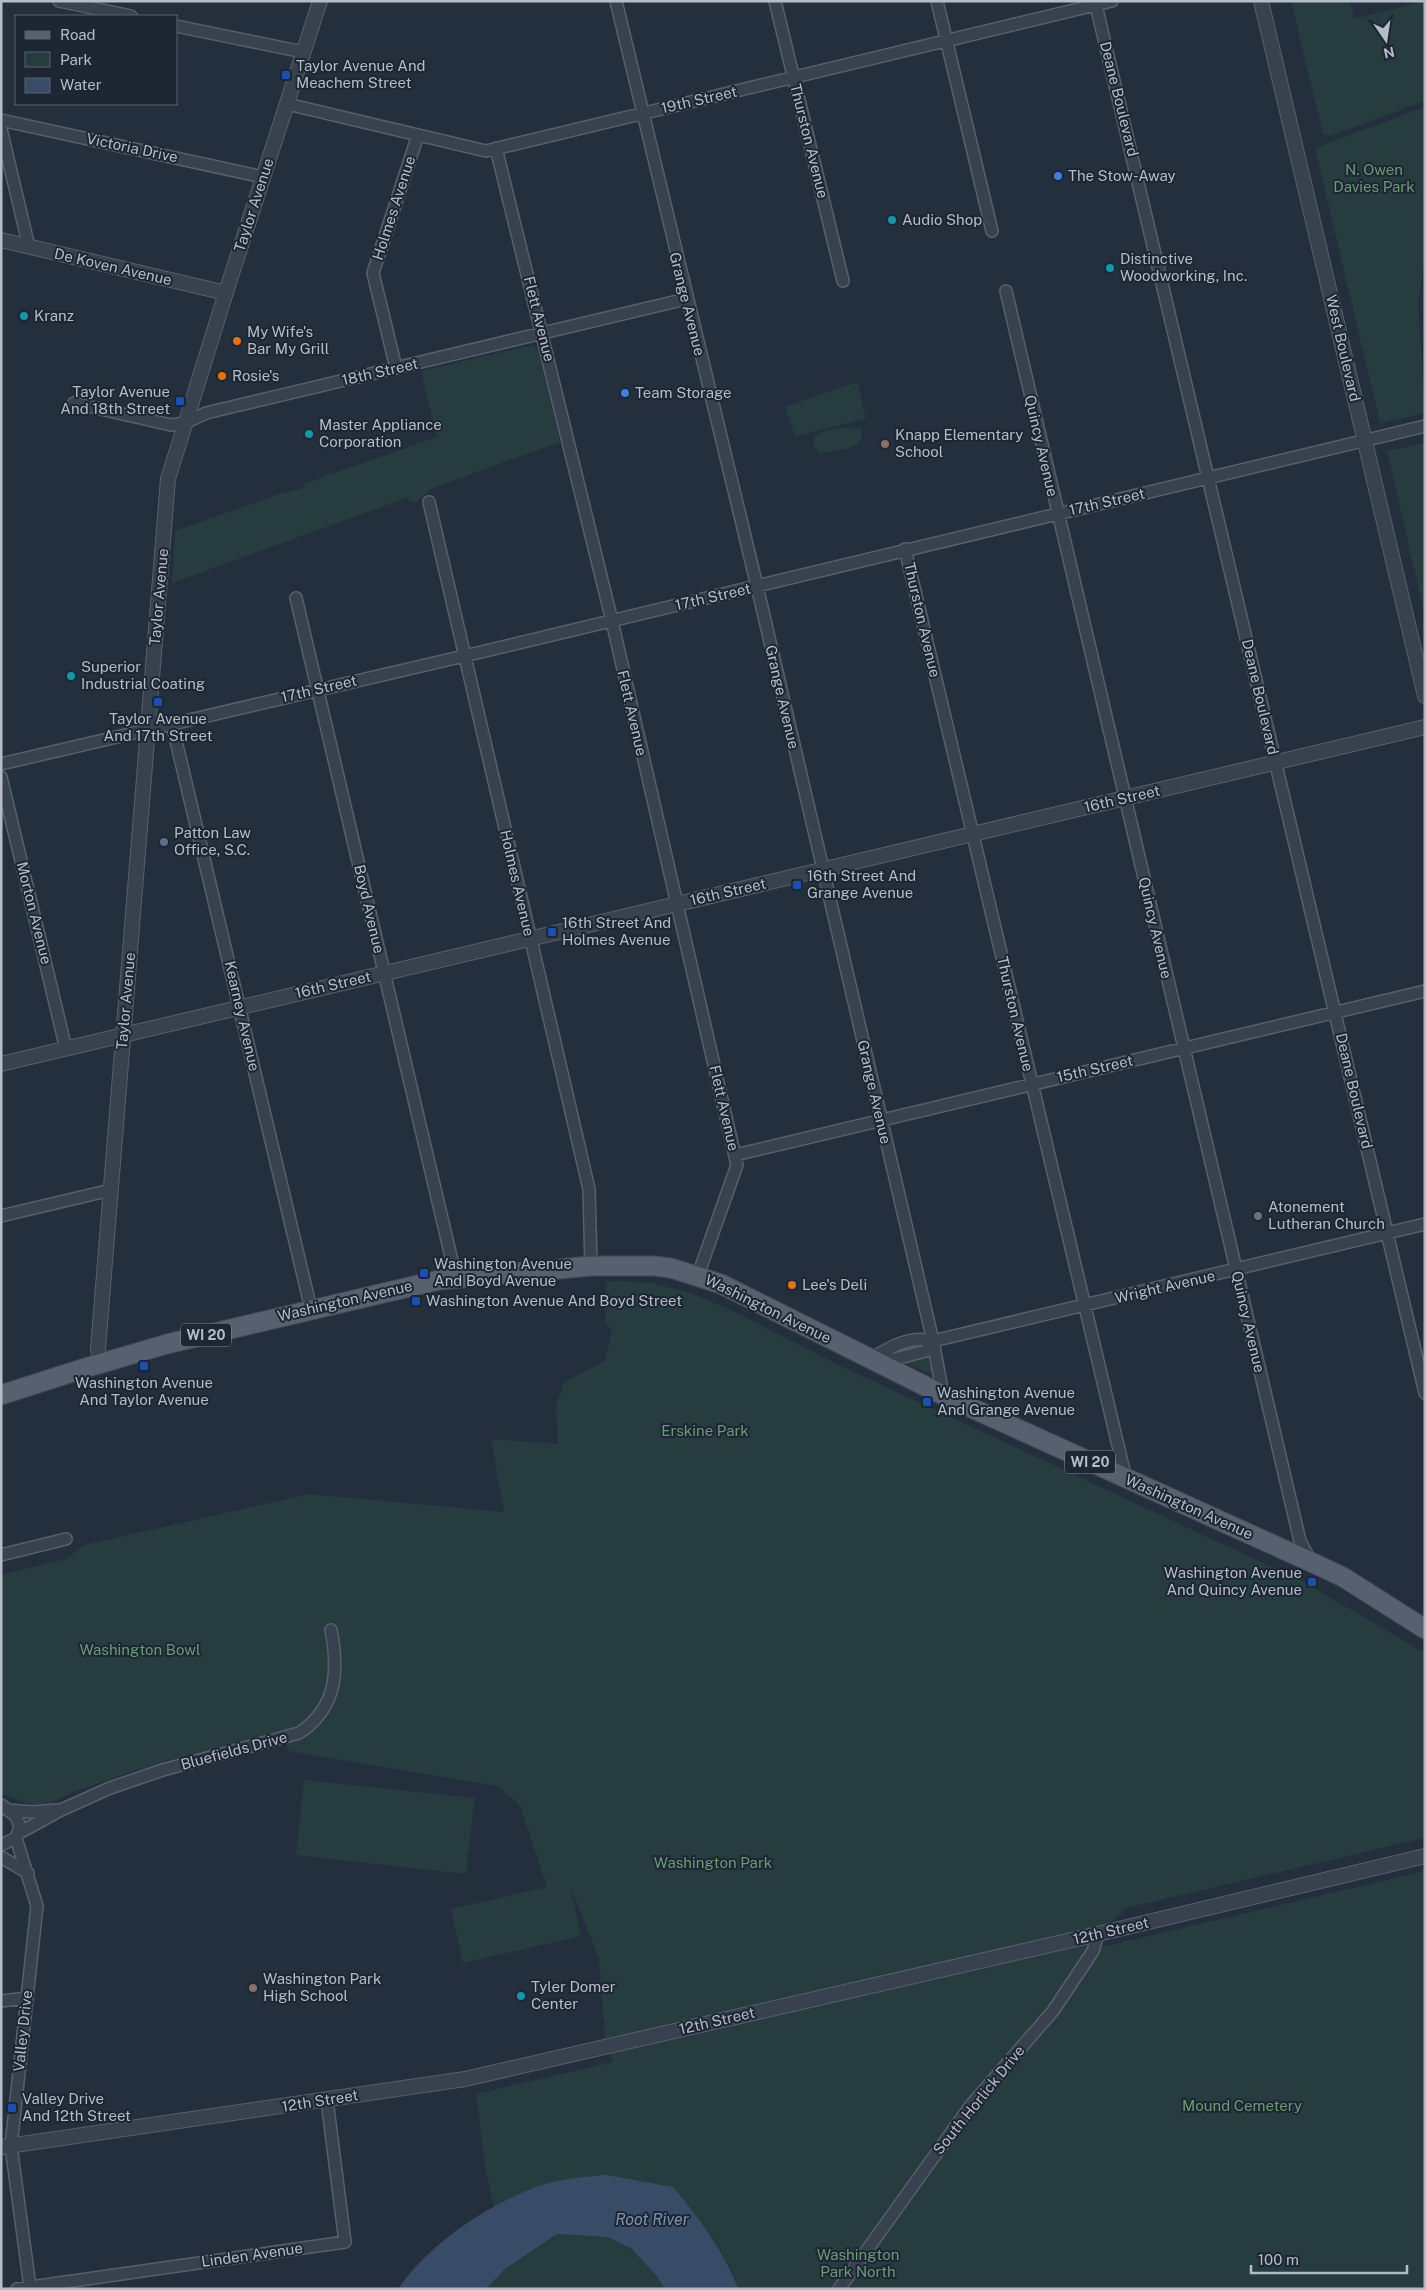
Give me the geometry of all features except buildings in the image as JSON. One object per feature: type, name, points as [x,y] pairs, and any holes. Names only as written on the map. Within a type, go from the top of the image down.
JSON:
[{"type":"main road","name":"Washington Avenue","points":[[1,1395],[167,1344],[439,1280],[591,1266],[654,1266],[698,1275],[721,1284],[944,1395],[1311,1562],[1343,1578],[1425,1629]]},
{"type":"street","points":[[59,1],[126,15]]},
{"type":"street","name":"Taylor Avenue","points":[[101,1364],[98,1349],[168,479],[320,1]]},
{"type":"street","name":"Grange Avenue","points":[[616,1],[756,586],[821,870],[933,1341],[944,1395]]},
{"type":"street","name":"Thurston Avenue","points":[[775,1],[843,281]]},
{"type":"street","points":[[938,1],[992,231]]},
{"type":"street","name":"19th Street","points":[[287,104],[486,151],[947,41],[1095,3],[1112,1]]},
{"type":"street","name":"West Boulevard","points":[[1260,1],[1425,696]]},
{"type":"street","name":"Deane Boulevard","points":[[1095,3],[1425,1394]]},
{"type":"street","points":[[178,26],[303,52]]},
{"type":"street","name":"Victoria Drive","points":[[1,120],[263,177]]},
{"type":"street","points":[[1,129],[29,247]]},
{"type":"street","name":"Holmes Avenue","points":[[396,368],[373,274],[418,135]]},
{"type":"street","name":"Flett Avenue","points":[[496,148],[612,621],[676,904],[738,1165],[698,1275]]},
{"type":"street","name":"De Koven Avenue","points":[[1,240],[226,293]]},
{"type":"street","name":"Quincy Avenue","points":[[1006,291],[1056,513],[1300,1541],[1311,1562]]},
{"type":"street","name":"18th Street","points":[[74,403],[168,424],[185,423],[206,413],[686,299]]},
{"type":"street","name":"17th Street","points":[[1,764],[466,656],[905,549],[1056,513],[1134,497],[1208,477],[1425,426]]},
{"type":"street","name":"Holmes Avenue","points":[[429,502],[589,1189],[591,1266]]},
{"type":"street","name":"Thurston Avenue","points":[[905,549],[1126,1479]]},
{"type":"street","name":"Boyd Avenue","points":[[296,598],[319,689],[456,1278]]},
{"type":"street","name":"Kearney Avenue","points":[[172,724],[311,1309]]},
{"type":"street","name":"16th Street","points":[[1,1064],[1425,727]]},
{"type":"street","name":"Morton Avenue","points":[[1,777],[66,1049]]},
{"type":"street","name":"15th Street","points":[[735,1155],[1425,991]]},
{"type":"street","points":[[1,1216],[111,1190]]},
{"type":"street","name":"Wright Avenue","points":[[871,1359],[895,1359],[926,1351],[933,1341],[1425,1224]]},
{"type":"street","points":[[1,1555],[66,1539]]},
{"type":"street","name":"Bluefields Drive","points":[[1,1845],[61,1810],[110,1788],[163,1770],[282,1739],[299,1733],[312,1725],[330,1694],[336,1672],[336,1654],[331,1630]]},
{"type":"street","name":"Bluefields Drive","points":[[5,1808],[33,1812],[61,1810]]},
{"type":"street","name":"Valley Drive","points":[[5,1808],[18,1821],[18,1835],[37,1906],[6,2147],[30,2287]]},
{"type":"street","name":"12th Street","points":[[6,2147],[465,2079],[1098,1934],[1425,1856]]},
{"type":"street","points":[[1,1857],[28,1873]]},
{"type":"street","name":"South Horlick Drive","points":[[839,2289],[971,2105],[1053,2011],[1093,1951],[1098,1934]]},
{"type":"street","points":[[1,2001],[26,1998]]},
{"type":"street","name":"Linden Avenue","points":[[17,2289],[345,2242],[327,2100]]},
{"type":"green space","points":[[1291,1],[1350,1],[1354,19],[1425,1],[1425,101],[1330,136],[1323,134]]},
{"type":"green space","name":"N. Owen Davies Park","points":[[1425,107],[1425,254],[1418,303],[1425,413],[1380,423],[1315,148]]},
{"type":"green space","points":[[533,345],[538,350],[560,442],[433,488],[415,503],[406,498],[172,583],[175,531],[279,494],[302,489],[306,483],[437,437],[421,371]]},
{"type":"green space","points":[[853,383],[858,385],[866,419],[795,436],[785,407]]},
{"type":"green space","points":[[851,427],[861,429],[862,436],[859,444],[845,449],[819,453],[814,447],[814,439],[817,435],[831,430]]},
{"type":"green space","points":[[1425,443],[1425,616],[1387,451]]},
{"type":"green space","points":[[606,1282],[652,1283],[689,1293],[727,1308],[841,1366],[1302,1581],[1425,1653],[1425,1838],[1126,1908],[1098,1934],[1089,1950],[1425,1871],[1425,2289],[739,2289],[730,2268],[707,2229],[531,2189],[494,2208],[485,2167],[476,2094],[612,2062],[605,2035],[599,1958],[570,1887],[581,1936],[463,1963],[451,1909],[547,1887],[520,1806],[498,1786],[289,1751],[282,1732],[137,1770],[76,1791],[38,1808],[1,1793],[1,1575],[66,1559],[84,1545],[309,1494],[504,1512],[491,1439],[558,1444],[556,1406],[564,1382],[605,1361],[612,1330],[605,1323]]},
{"type":"green space","points":[[928,1356],[933,1375],[905,1363],[906,1362]]},
{"type":"green space","points":[[304,1780],[475,1798],[466,1874],[296,1855]]},
{"type":"green space","points":[[557,2234],[596,2235],[617,2240],[641,2258],[665,2289],[486,2289],[505,2269]]},
{"type":"water","name":"Root River","points":[[606,2175],[673,2187],[710,2235],[739,2289],[665,2289],[655,2274],[632,2249],[608,2237],[557,2234],[505,2269],[486,2289],[398,2289],[410,2273],[440,2243],[494,2207],[531,2189],[549,2183]]},
{"type":"place","name":"Taylor Avenue And Meachem Street","points":[[286,75]]},
{"type":"place","name":"The Stow-Away","points":[[1058,176]]},
{"type":"place","name":"Audio Shop","points":[[892,220]]},
{"type":"place","name":"Distinctive Woodworking, Inc.","points":[[1110,268]]},
{"type":"place","name":"Kranz","points":[[24,316]]},
{"type":"place","name":"My Wife's Bar My Grill","points":[[237,341]]},
{"type":"place","name":"Rosie's","points":[[222,376]]},
{"type":"place","name":"Team Storage","points":[[625,393]]},
{"type":"place","name":"Taylor Avenue And 18th Street","points":[[180,401]]},
{"type":"place","name":"Master Appliance Corporation","points":[[309,434]]},
{"type":"place","name":"Knapp Elementary School","points":[[885,444]]},
{"type":"place","name":"Superior Industrial Coating","points":[[71,676]]},
{"type":"place","name":"Taylor Avenue And 17th Street","points":[[158,702]]},
{"type":"place","name":"Patton Law Office, S.C.","points":[[164,842]]},
{"type":"place","name":"16th Street And Grange Avenue","points":[[797,885]]},
{"type":"place","name":"16th Street And Holmes Avenue","points":[[552,932]]},
{"type":"place","name":"Atonement Lutheran Church","points":[[1258,1216]]},
{"type":"place","name":"Washington Avenue And Boyd Avenue","points":[[424,1273]]},
{"type":"place","name":"Lee's Deli","points":[[792,1285]]},
{"type":"place","name":"Washington Avenue And Boyd Street","points":[[416,1301]]},
{"type":"place","name":"Washington Avenue And Taylor Avenue","points":[[144,1366]]},
{"type":"place","name":"Washington Avenue And Grange Avenue","points":[[927,1402]]},
{"type":"place","name":"Washington Avenue And Quincy Avenue","points":[[1312,1582]]},
{"type":"place","name":"Washington Park High School","points":[[253,1988]]},
{"type":"place","name":"Tyler Domer Center","points":[[521,1996]]},
{"type":"place","name":"Valley Drive And 12th Street","points":[[12,2108]]},
{"type":"park label","name":"Erskine Park","points":[[705,1431]]},
{"type":"park label","name":"Washington Bowl","points":[[140,1650]]},
{"type":"park label","name":"Washington Park","points":[[713,1863]]},
{"type":"park label","name":"Mound Cemetery","points":[[1242,2106]]},
{"type":"park label","name":"Washington Park North","points":[[858,2264]]}]
